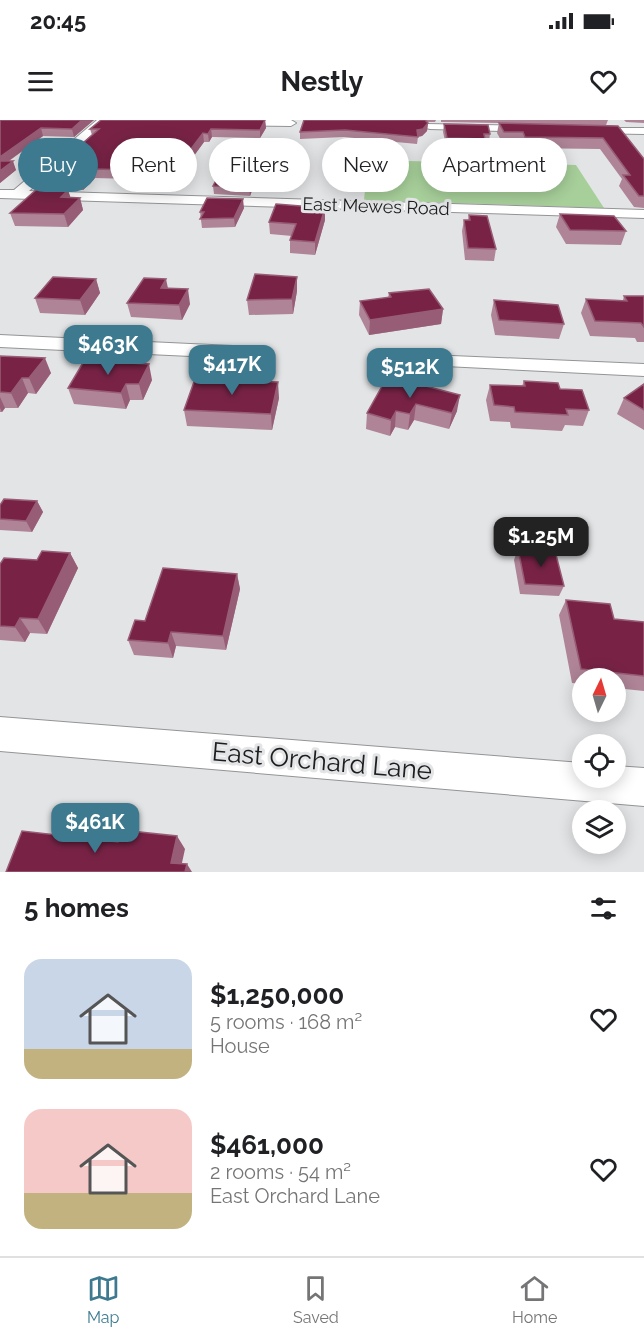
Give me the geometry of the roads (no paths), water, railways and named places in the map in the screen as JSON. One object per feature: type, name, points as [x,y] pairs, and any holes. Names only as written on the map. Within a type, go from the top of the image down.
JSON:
[{"type":"street","points":[[17,195],[103,120]]},
{"type":"street","points":[[213,121],[291,123]]},
{"type":"street","points":[[430,126],[544,129]]},
{"type":"street","points":[[577,130],[632,131],[643,137]]},
{"type":"street","name":"East Mewes Road","points":[[0,194],[644,214]]},
{"type":"street","points":[[0,341],[254,353]]},
{"type":"street","points":[[452,362],[644,370]]},
{"type":"street","name":"East Orchard Lane","points":[[0,734],[644,787]]}]
